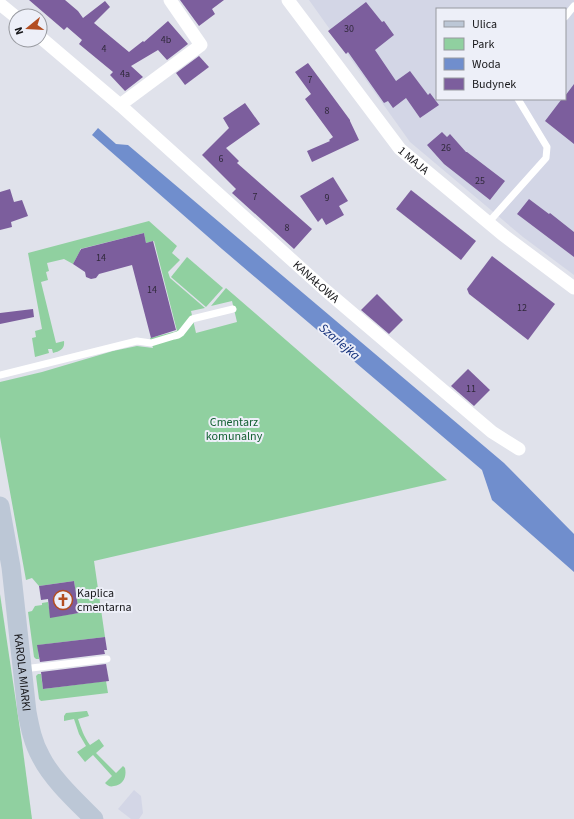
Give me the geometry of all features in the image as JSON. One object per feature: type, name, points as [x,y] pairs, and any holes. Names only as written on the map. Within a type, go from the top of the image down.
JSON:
[{"type":"street","points":[[120,105],[201,45],[170,0]]},
{"type":"street","name":"1 MAJA","points":[[288,0],[400,149],[488,223],[574,288]]},
{"type":"street","points":[[0,4],[8,10]]},
{"type":"street","name":"KANAŁOWA","points":[[48,44],[120,105],[324,289],[492,432],[519,449]]},
{"type":"street","name":"KAROLA MIARKI","points":[[0,506],[11,566],[22,669],[30,727],[34,742],[41,758],[50,772],[94,819]]},
{"type":"lane","points":[[566,16],[574,6]]},
{"type":"lane","points":[[488,223],[546,158],[547,147],[519,100]]},
{"type":"lane","points":[[0,375],[137,341],[151,343],[178,335],[192,319],[232,309]]},
{"type":"lane","points":[[22,669],[107,659]]},
{"type":"shaded area","points":[[309,0],[574,0],[574,275],[523,237],[410,142]]},
{"type":"shaded area","points":[[134,790],[141,796],[143,813],[139,819],[131,819],[118,809]]},
{"type":"green space","name":"Cmentarz komunalny","points":[[149,221],[177,246],[172,253],[180,260],[168,272],[170,278],[205,308],[191,311],[196,333],[237,322],[232,301],[211,306],[226,288],[447,480],[94,561],[105,637],[38,645],[39,659],[36,659],[34,657],[28,612],[32,611],[35,606],[48,602],[51,617],[79,613],[74,581],[39,586],[32,578],[26,580],[0,437],[0,382],[42,372],[113,351],[137,346],[153,348],[150,338],[177,331],[154,241],[146,243],[144,233],[80,249],[73,264],[64,259],[47,263],[49,271],[46,272],[48,280],[41,282],[56,343],[64,341],[64,344],[63,348],[58,351],[53,353],[52,349],[48,349],[49,353],[35,357],[32,338],[36,337],[35,331],[42,329],[28,253]]},
{"type":"green space","points":[[187,257],[223,288],[206,307],[171,277]]},
{"type":"green space","points":[[0,594],[22,743],[32,819],[0,819]]},
{"type":"green space","points":[[41,674],[43,689],[106,681],[108,693],[41,701],[39,699],[36,676]]},
{"type":"green space","points":[[87,711],[89,716],[78,719],[83,732],[90,745],[99,739],[104,746],[96,753],[116,773],[123,766],[125,768],[124,780],[120,784],[108,786],[105,783],[112,776],[93,755],[85,762],[77,752],[86,746],[79,734],[74,719],[64,721],[64,716],[66,713]]},
{"type":"water","name":"Szarlejka","points":[[98,128],[116,144],[128,145],[504,463],[574,534],[574,572],[492,500],[482,470],[222,249],[92,135]]},
{"type":"building","points":[[29,0],[65,0],[78,11],[83,18],[105,1],[110,7],[94,23],[129,52],[143,41],[144,42],[168,21],[188,44],[167,60],[158,50],[131,66],[143,77],[125,91],[110,75],[113,72],[79,44],[82,40],[67,27],[64,30],[48,16],[48,8],[38,8]]},
{"type":"building","points":[[180,0],[224,0],[212,9],[215,14],[199,26]]},
{"type":"building","points":[[366,2],[382,22],[384,21],[394,35],[375,50],[396,81],[410,71],[428,95],[430,93],[439,105],[420,118],[406,98],[393,108],[388,101],[384,103],[348,52],[346,54],[328,31]]},
{"type":"building","points":[[199,56],[209,67],[185,85],[176,73]]},
{"type":"building","points":[[308,63],[350,120],[359,140],[312,162],[307,151],[330,141],[329,140],[333,137],[305,99],[311,94],[295,72]]},
{"type":"building","points":[[574,84],[574,144],[545,121],[561,100],[566,100],[566,95]]},
{"type":"building","points":[[245,103],[260,124],[226,148],[239,161],[237,163],[312,229],[294,249],[232,193],[236,189],[202,155],[229,128],[223,118]]},
{"type":"building","points":[[442,132],[447,137],[450,134],[466,152],[505,181],[490,200],[444,164],[427,145]]},
{"type":"building","points":[[333,177],[348,201],[339,206],[344,215],[326,225],[322,218],[318,222],[300,196]]},
{"type":"building","points":[[10,189],[14,202],[22,200],[28,216],[11,222],[12,227],[0,230],[0,192]]},
{"type":"building","points":[[411,190],[476,241],[461,260],[396,209]]},
{"type":"building","points":[[529,199],[574,232],[574,257],[517,214]]},
{"type":"building","points":[[144,233],[146,243],[153,241],[176,330],[151,338],[132,265],[99,274],[96,278],[91,279],[86,277],[85,272],[73,264],[81,249]]},
{"type":"building","points":[[492,256],[555,304],[528,340],[469,294],[467,289]]},
{"type":"building","points":[[377,294],[403,320],[389,334],[361,310]]},
{"type":"building","points":[[33,309],[34,317],[0,324],[0,313]]},
{"type":"building","points":[[468,369],[490,390],[474,406],[451,386]]},
{"type":"building","name":"Kaplica cmentarna","points":[[74,581],[79,613],[50,618],[48,599],[41,600],[39,586]]},
{"type":"building","points":[[105,637],[107,650],[104,650],[105,654],[40,662],[37,645]]},
{"type":"building","points":[[106,664],[109,681],[43,689],[41,672]]},
{"type":"place","name":"Kaplica cmentarna","points":[[63,600]]}]
